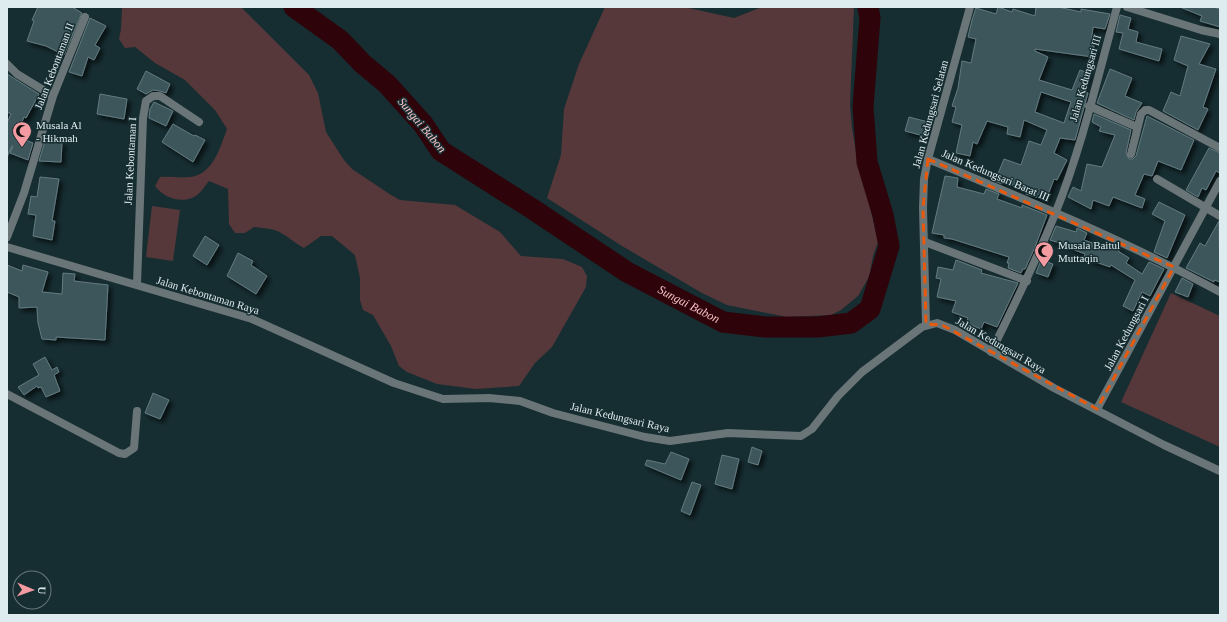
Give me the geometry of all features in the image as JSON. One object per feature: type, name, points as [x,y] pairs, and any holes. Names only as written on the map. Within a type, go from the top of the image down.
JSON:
[{"type":"street","name":"Jalan Kedungsari Selatan","points":[[926,324],[923,208],[924,179],[928,159],[970,7]]},
{"type":"street","name":"Jalan Kedungsari III","points":[[991,352],[1027,281],[1056,213],[1075,156],[1117,7]]},
{"type":"street","points":[[1127,7],[1201,30],[1220,34]]},
{"type":"street","name":"Jalan Kebontaman II","points":[[7,237],[24,193],[53,96],[85,17]]},
{"type":"street","points":[[7,64],[17,74],[53,96]]},
{"type":"street","name":"Jalan Kebontaman I","points":[[137,284],[142,133],[146,101],[153,96],[160,96],[199,122]]},
{"type":"street","points":[[1089,106],[1137,127]]},
{"type":"street","points":[[1131,154],[1141,114],[1145,110],[1149,110],[1220,148]]},
{"type":"street","name":"Jalan Kedungsari Barat III","points":[[928,159],[1056,213],[1174,267],[1220,292]]},
{"type":"street","points":[[1157,179],[1220,216]]},
{"type":"street","name":"Jalan Kedungsari I","points":[[1097,409],[1207,208],[1220,181]]},
{"type":"street","points":[[925,242],[1027,281]]},
{"type":"street","name":"Jalan Kebontaman Raya","points":[[7,247],[252,319],[394,383]]},
{"type":"street","name":"Jalan Kedungsari Raya","points":[[394,383],[443,399],[489,398],[520,401],[554,413],[645,437],[670,441],[728,433],[801,436],[812,429],[838,396],[862,372],[926,324],[942,325],[1054,388],[1164,445],[1220,471]]},
{"type":"street","points":[[7,394],[119,453],[125,454],[134,448],[137,411]]},
{"type":"highlighted area","points":[[928,159],[1174,267],[1097,409],[942,325],[926,324],[923,208]]},
{"type":"shaded area","points":[[122,7],[241,7],[309,75],[318,93],[326,132],[344,160],[352,169],[400,200],[455,205],[500,232],[521,256],[563,259],[582,267],[587,276],[586,287],[552,347],[535,363],[519,386],[476,389],[437,384],[407,372],[399,366],[391,346],[373,315],[363,310],[360,300],[360,278],[355,255],[332,236],[321,236],[304,248],[281,233],[271,229],[254,227],[245,233],[235,233],[229,224],[228,189],[209,181],[196,196],[183,200],[167,196],[158,190],[155,186],[160,177],[191,177],[202,173],[207,169],[216,157],[227,129],[215,110],[185,80],[155,63],[135,47],[125,48],[119,39]]},
{"type":"shaded area","points":[[605,7],[684,7],[734,18],[762,7],[854,7],[850,105],[852,128],[858,164],[864,180],[878,242],[873,256],[869,277],[858,296],[841,310],[831,315],[787,317],[727,305],[702,293],[622,246],[547,198],[561,155],[564,109],[579,64]]},
{"type":"shaded area","points":[[152,206],[180,210],[173,261],[146,257]]},
{"type":"shaded area","points":[[1171,293],[1220,316],[1220,447],[1121,402]]},
{"type":"building","points":[[38,7],[72,7],[82,13],[64,55],[46,46],[27,41],[34,21],[32,20]]},
{"type":"building","points":[[998,7],[1012,12],[1013,9],[1035,16],[1036,7],[1058,7],[1081,12],[1081,9],[1110,14],[1105,29],[1093,27],[1091,45],[1094,46],[1093,57],[1035,49],[1035,51],[1048,57],[1039,80],[1072,90],[1080,70],[1088,73],[1081,90],[1088,93],[1075,140],[1060,138],[1054,153],[1067,160],[1057,180],[1054,179],[1046,200],[1026,194],[1027,191],[1002,181],[1002,184],[995,181],[1004,159],[1021,165],[1029,141],[1041,145],[1047,130],[1024,120],[1020,137],[1007,134],[1008,127],[987,121],[977,144],[973,142],[970,156],[956,153],[962,125],[952,122],[956,107],[952,106],[958,88],[962,61],[971,63],[976,39],[968,37],[972,20],[976,8],[996,14]],"holes":[[[1041,92],[1071,102],[1064,123],[1035,112]]]},
{"type":"building","points":[[1180,7],[1213,7],[1220,9],[1220,27],[1200,21],[1202,16]]},
{"type":"building","points":[[1120,15],[1131,18],[1128,29],[1138,32],[1136,42],[1162,49],[1159,61],[1119,49],[1123,33],[1116,32]]},
{"type":"building","points":[[90,18],[106,26],[95,45],[100,48],[94,60],[88,57],[82,76],[69,72]]},
{"type":"building","points":[[1181,36],[1210,44],[1199,64],[1216,69],[1203,107],[1208,109],[1198,130],[1163,111],[1171,92],[1180,96],[1188,66],[1174,60]]},
{"type":"building","points":[[1110,69],[1132,78],[1125,96],[1142,103],[1136,112],[1134,120],[1097,103]]},
{"type":"building","points":[[146,71],[170,84],[166,93],[153,90],[146,94],[137,89]]},
{"type":"building","points":[[7,74],[39,94],[26,118],[24,117],[16,136],[33,143],[28,160],[10,153],[13,146],[7,157],[7,123],[11,114],[7,112]]},
{"type":"building","points":[[100,94],[127,99],[124,119],[97,114]]},
{"type":"building","points":[[154,102],[173,111],[166,126],[149,118],[150,109]]},
{"type":"building","points":[[1094,114],[1131,130],[1126,153],[1129,159],[1133,159],[1136,156],[1147,116],[1194,140],[1181,170],[1158,161],[1152,176],[1144,174],[1135,195],[1145,199],[1142,208],[1113,197],[1109,206],[1093,200],[1091,209],[1068,197],[1073,187],[1081,191],[1087,164],[1102,167],[1115,135],[1099,131],[1101,127],[1092,122]]},
{"type":"building","points":[[909,117],[928,122],[924,136],[905,131]]},
{"type":"building","points":[[173,124],[194,136],[195,135],[205,140],[193,162],[162,142]]},
{"type":"building","points":[[45,141],[62,142],[61,162],[39,161]]},
{"type":"building","points":[[1209,148],[1220,153],[1220,173],[1216,171],[1206,190],[1202,188],[1198,197],[1186,190]]},
{"type":"building","points":[[945,176],[958,178],[957,187],[984,194],[986,189],[999,194],[997,199],[1022,208],[1022,205],[1047,215],[1035,247],[1025,269],[1023,269],[1021,273],[1008,268],[1009,263],[1007,263],[1009,257],[952,239],[944,238],[944,235],[932,233]]},
{"type":"building","points":[[40,177],[59,179],[52,221],[55,221],[52,240],[33,236],[36,215],[28,214],[31,196],[37,197]]},
{"type":"building","points":[[1159,202],[1185,215],[1167,258],[1154,252],[1165,221],[1152,214]]},
{"type":"building","points":[[1219,221],[1220,282],[1214,280],[1214,282],[1186,268],[1200,243],[1205,246]]},
{"type":"building","points":[[1056,226],[1076,232],[1077,228],[1087,233],[1084,240],[1107,248],[1109,243],[1119,248],[1118,251],[1129,258],[1126,263],[1142,274],[1149,262],[1164,269],[1150,296],[1142,292],[1133,311],[1123,306],[1135,280],[1111,265],[1110,267],[1084,258],[1085,254],[1072,249],[1073,247],[1050,240]]},
{"type":"building","points":[[205,236],[219,245],[207,265],[193,256]]},
{"type":"building","points":[[238,253],[253,261],[251,265],[267,276],[256,294],[227,276]]},
{"type":"building","points":[[956,260],[982,270],[981,273],[1018,283],[997,327],[984,322],[981,329],[966,323],[968,318],[952,312],[956,301],[937,297],[941,279],[936,278],[938,267],[953,270]]},
{"type":"building","name":"Musala Baitul Muttaqin","points":[[1041,260],[1053,264],[1048,277],[1036,273]]},
{"type":"building","points":[[7,265],[22,271],[23,265],[48,272],[42,292],[62,294],[63,273],[75,274],[74,281],[108,285],[105,340],[56,337],[56,340],[42,339],[38,323],[37,307],[19,308],[19,297],[7,292]]},
{"type":"building","points":[[1182,278],[1193,284],[1188,297],[1175,292]]},
{"type":"building","points":[[45,357],[52,370],[57,367],[59,372],[54,375],[60,391],[46,397],[41,387],[38,388],[37,386],[24,395],[18,387],[39,375],[33,364]]},
{"type":"building","points":[[153,393],[169,400],[160,419],[145,413]]},
{"type":"building","points":[[752,447],[762,451],[758,465],[748,462]]},
{"type":"building","points":[[671,452],[689,459],[681,480],[645,465],[647,460],[665,464]]},
{"type":"building","points":[[722,455],[739,459],[732,489],[715,484]]},
{"type":"building","points":[[692,482],[701,485],[690,515],[681,511]]},
{"type":"waterway","name":"Sungai Babon","points":[[294,7],[340,40],[363,64],[387,84],[423,124],[441,151],[531,208],[627,272],[723,322],[765,327],[818,327],[851,323],[870,309],[889,246],[883,215],[867,162],[863,107],[870,18],[868,7]]},
{"type":"place","name":"Musala Al - Hikmah","points":[[22,148]]},
{"type":"place","name":"Musala Baitul Muttaqin","points":[[1044,268]]}]
